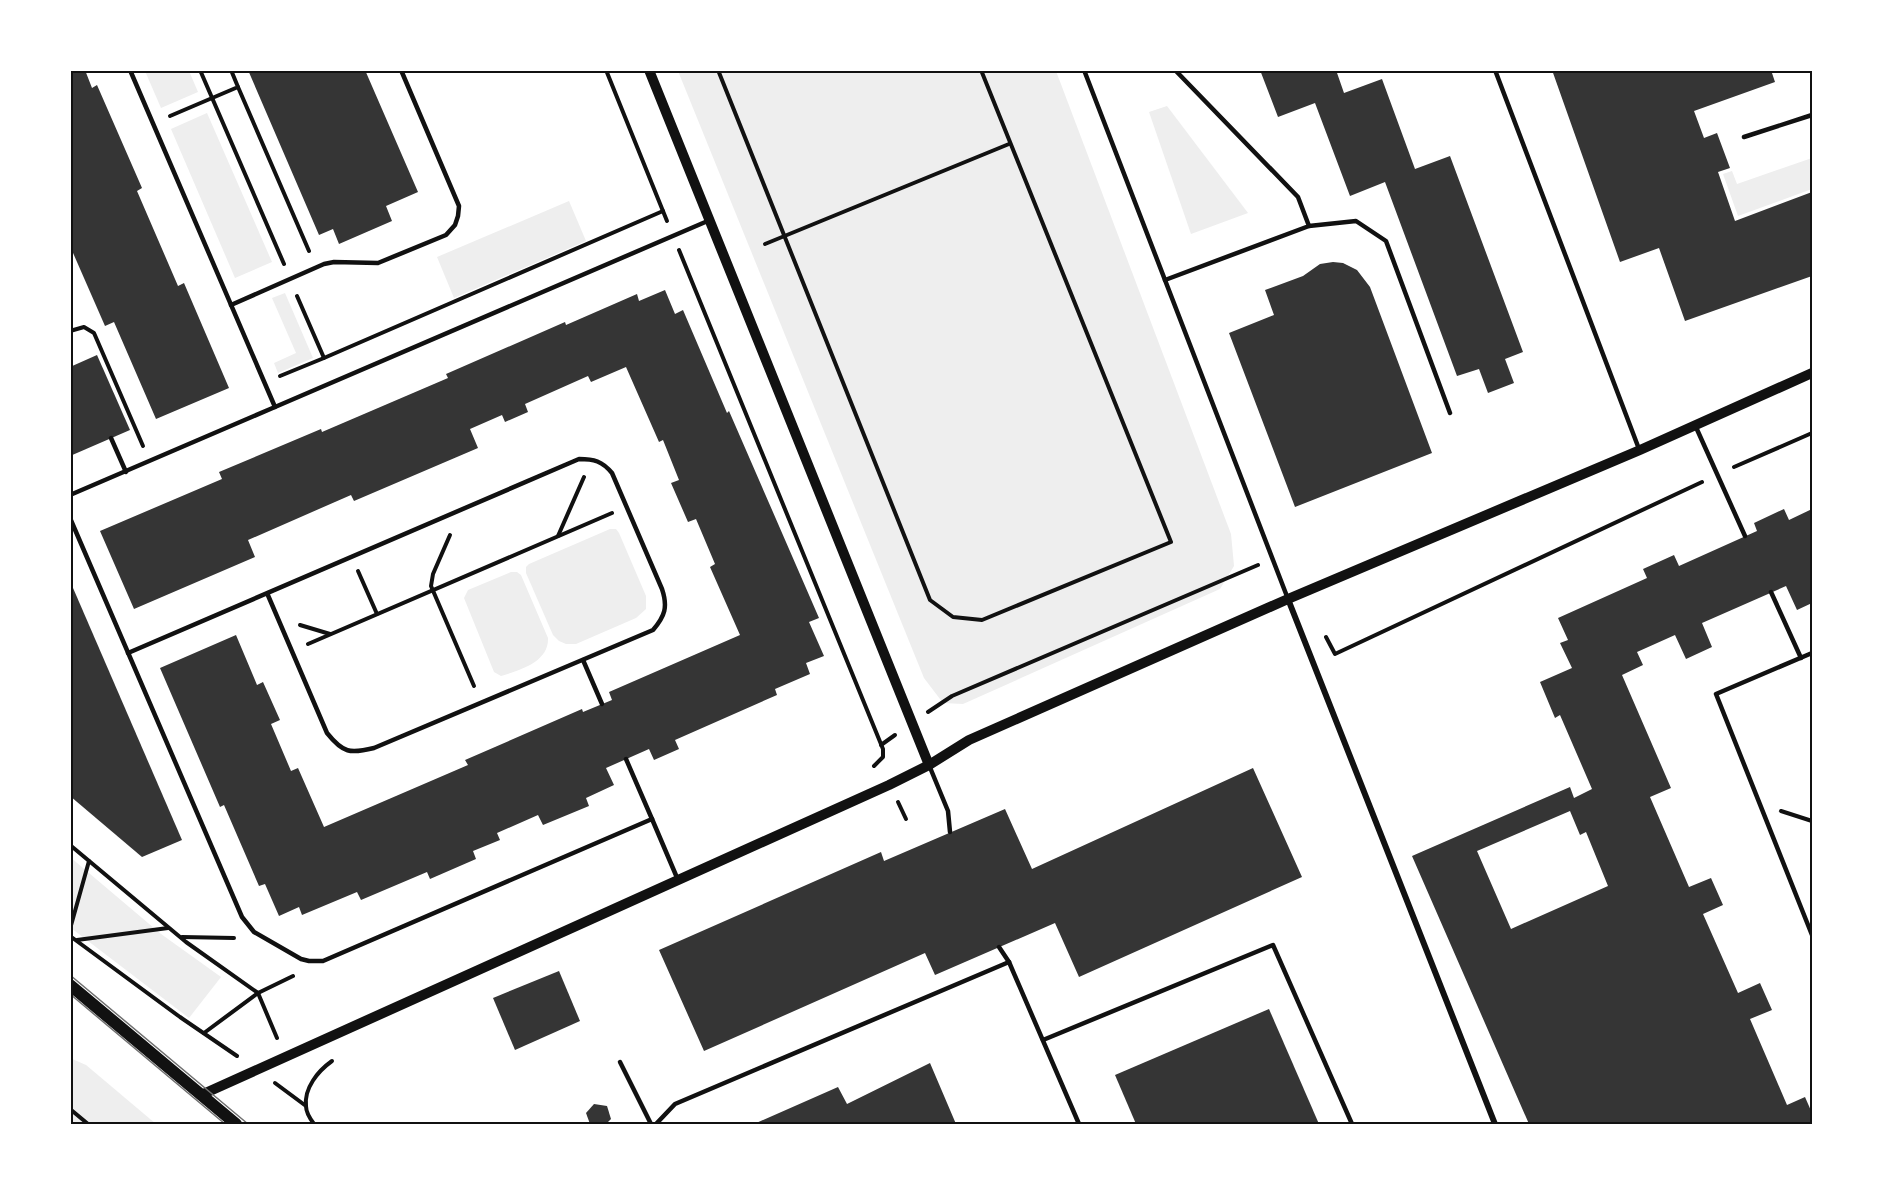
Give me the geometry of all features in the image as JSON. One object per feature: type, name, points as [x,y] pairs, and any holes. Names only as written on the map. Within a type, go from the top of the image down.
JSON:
[{"type":"main road","points":[[70,985],[236,1125]]},
{"type":"street","points":[[649,70],[929,765]]},
{"type":"street","points":[[201,1095],[929,765],[969,740],[1288,599],[1640,450],[1812,373]]},
{"type":"street","points":[[1288,599],[1495,1125]]},
{"type":"lane","points":[[130,70],[275,407]]},
{"type":"lane","points":[[231,304],[334,262],[378,263],[446,235],[454,225],[459,207],[401,70]]},
{"type":"lane","points":[[1084,70],[1288,599]]},
{"type":"lane","points":[[1175,70],[1298,197],[1309,226]]},
{"type":"lane","points":[[1495,70],[1640,450]]},
{"type":"lane","points":[[1744,137],[1812,115]]},
{"type":"lane","points":[[70,495],[710,220]]},
{"type":"lane","points":[[1165,280],[1309,226],[1356,221],[1386,241],[1450,413]]},
{"type":"lane","points":[[1695,425],[1745,536]]},
{"type":"lane","points":[[111,438],[126,472]]},
{"type":"lane","points":[[128,653],[352,556],[579,459],[592,459],[606,465],[612,473],[662,589],[666,609],[662,619],[653,630],[375,748],[357,753],[337,745],[327,733],[267,593]]},
{"type":"lane","points":[[70,518],[242,916],[250,928],[301,959],[323,961],[652,819]]},
{"type":"lane","points":[[1771,592],[1801,658]]},
{"type":"lane","points":[[1812,653],[1716,694],[1812,935]]},
{"type":"lane","points":[[583,660],[602,704]]},
{"type":"lane","points":[[626,759],[678,880]]},
{"type":"lane","points":[[929,765],[948,811],[950,832]]},
{"type":"lane","points":[[1043,1040],[1273,945],[1352,1125]]},
{"type":"lane","points":[[999,946],[1009,962],[1079,1125]]},
{"type":"lane","points":[[656,1125],[675,1104],[1009,962]]},
{"type":"lane","points":[[620,1062],[651,1125]]},
{"type":"path","points":[[231,70],[316,268]]},
{"type":"path","points":[[606,70],[881,745]]},
{"type":"path","points":[[717,70],[930,600],[952,617],[982,620],[1171,542],[981,70]]},
{"type":"path","points":[[153,124],[238,87]]},
{"type":"path","points":[[765,244],[1009,144]]},
{"type":"path","points":[[70,331],[84,327],[94,333],[136,428]]},
{"type":"path","points":[[264,383],[324,358]]},
{"type":"path","points":[[1325,636],[1335,654],[1812,432]]},
{"type":"path","points":[[558,537],[592,459]]},
{"type":"path","points":[[292,651],[627,507]]},
{"type":"path","points":[[462,509],[431,580],[432,590],[481,703]]},
{"type":"path","points":[[352,556],[377,614]]},
{"type":"path","points":[[952,696],[1272,559]]},
{"type":"path","points":[[277,617],[330,634]]},
{"type":"path","points":[[1760,804],[1812,821]]},
{"type":"path","points":[[70,844],[169,928],[258,993],[277,1038]]},
{"type":"path","points":[[70,929],[89,861]]},
{"type":"path","points":[[76,941],[169,928]]},
{"type":"path","points":[[70,936],[238,1057]]},
{"type":"path","points":[[181,937],[265,938]]},
{"type":"path","points":[[204,1033],[258,993],[323,961]]},
{"type":"path","points":[[314,1125],[306,1106],[309,1089],[318,1072],[334,1060]]},
{"type":"path","points":[[70,1109],[88,1125]]},
{"type":"shaded area","points":[[145,71],[189,71],[198,92],[161,108]]},
{"type":"shaded area","points":[[678,71],[1056,71],[1231,534],[1234,566],[1220,589],[963,704],[943,703],[924,678]]},
{"type":"shaded area","points":[[1167,106],[1248,213],[1191,234],[1149,112]]},
{"type":"shaded area","points":[[207,113],[272,262],[235,278],[171,129]]},
{"type":"shaded area","points":[[1812,158],[1812,189],[1738,216],[1723,174],[1732,171],[1737,184]]},
{"type":"shaded area","points":[[569,201],[586,241],[454,298],[437,257]]},
{"type":"shaded area","points":[[285,293],[313,358],[278,373],[274,363],[296,353],[272,298]]},
{"type":"shaded area","points":[[610,529],[616,529],[619,533],[646,596],[646,609],[636,618],[576,644],[566,644],[553,635],[526,573],[526,567]]},
{"type":"shaded area","points":[[511,572],[521,575],[548,638],[544,653],[539,659],[524,668],[501,676],[494,672],[464,598],[468,590]]},
{"type":"shaded area","points":[[70,857],[161,934],[221,977],[189,1018],[71,928]]},
{"type":"shaded area","points":[[70,1058],[86,1065],[156,1124],[71,1124]]},
{"type":"building","points":[[70,70],[85,70],[92,88],[97,85],[142,188],[137,191],[178,286],[184,283],[229,388],[156,419],[114,322],[105,326],[70,246]]},
{"type":"building","points":[[248,70],[365,70],[418,192],[386,206],[392,221],[339,244],[333,229],[319,235]]},
{"type":"building","points":[[1260,70],[1336,70],[1344,93],[1382,79],[1415,169],[1450,156],[1523,352],[1505,359],[1514,383],[1488,393],[1479,369],[1457,376],[1385,182],[1350,196],[1315,103],[1278,117]]},
{"type":"building","points":[[1552,70],[1771,70],[1775,82],[1694,111],[1704,138],[1717,133],[1730,168],[1718,172],[1735,221],[1812,192],[1812,276],[1685,321],[1659,248],[1620,262]]},
{"type":"building","points":[[1343,263],[1357,270],[1370,287],[1432,453],[1295,507],[1229,333],[1274,315],[1265,290],[1303,276],[1320,264]]},
{"type":"building","points":[[665,290],[675,314],[683,310],[819,618],[809,622],[824,656],[806,663],[810,674],[775,689],[777,695],[675,740],[679,749],[654,760],[649,749],[606,768],[614,785],[586,798],[589,806],[543,825],[538,815],[497,833],[500,840],[473,851],[476,859],[430,879],[427,872],[361,900],[357,892],[302,915],[299,907],[279,916],[265,884],[259,886],[224,805],[220,807],[160,668],[236,635],[257,685],[263,682],[280,720],[271,724],[291,771],[298,768],[324,827],[468,765],[465,760],[582,709],[583,712],[612,700],[609,692],[740,635],[710,567],[715,564],[696,519],[688,522],[671,483],[679,480],[663,440],[659,442],[626,367],[591,382],[588,376],[525,404],[528,412],[505,422],[502,415],[470,429],[478,448],[354,501],[351,495],[248,540],[255,557],[134,609],[100,531],[222,479],[219,472],[321,429],[322,432],[448,378],[446,374],[565,322],[566,325],[637,294],[639,301]]},
{"type":"building","points":[[97,355],[130,430],[70,456],[70,367]]},
{"type":"building","points":[[1784,509],[1789,520],[1812,509],[1812,603],[1797,610],[1786,586],[1702,623],[1712,647],[1686,659],[1675,635],[1637,652],[1643,665],[1622,675],[1671,788],[1650,797],[1689,887],[1711,878],[1723,905],[1703,914],[1738,993],[1760,983],[1772,1010],[1750,1019],[1787,1105],[1805,1097],[1812,1113],[1812,1124],[1529,1124],[1412,856],[1570,787],[1574,798],[1592,789],[1560,715],[1555,718],[1540,682],[1572,668],[1560,643],[1568,640],[1558,618],[1647,578],[1643,569],[1674,555],[1679,566],[1757,531],[1754,523]],"holes":[[[1570,811],[1580,835],[1586,832],[1608,886],[1511,929],[1477,851]]]},
{"type":"building","points":[[70,581],[182,840],[142,857],[70,796]]},
{"type":"building","points":[[1253,768],[1302,877],[1079,977],[1055,923],[935,975],[925,953],[704,1051],[659,950],[881,852],[884,861],[1005,809],[1032,869]]},
{"type":"building","points":[[559,971],[580,1021],[515,1050],[493,998]]},
{"type":"building","points":[[1269,1009],[1319,1124],[1136,1124],[1115,1075]]},
{"type":"building","points":[[930,1063],[956,1124],[754,1124],[838,1087],[847,1104]]},
{"type":"building","points":[[594,1104],[607,1106],[611,1119],[606,1124],[590,1124],[586,1113]]},
{"type":"tram line","points":[[70,975],[248,1124]]},
{"type":"tram line","points":[[70,994],[225,1124]]}]
